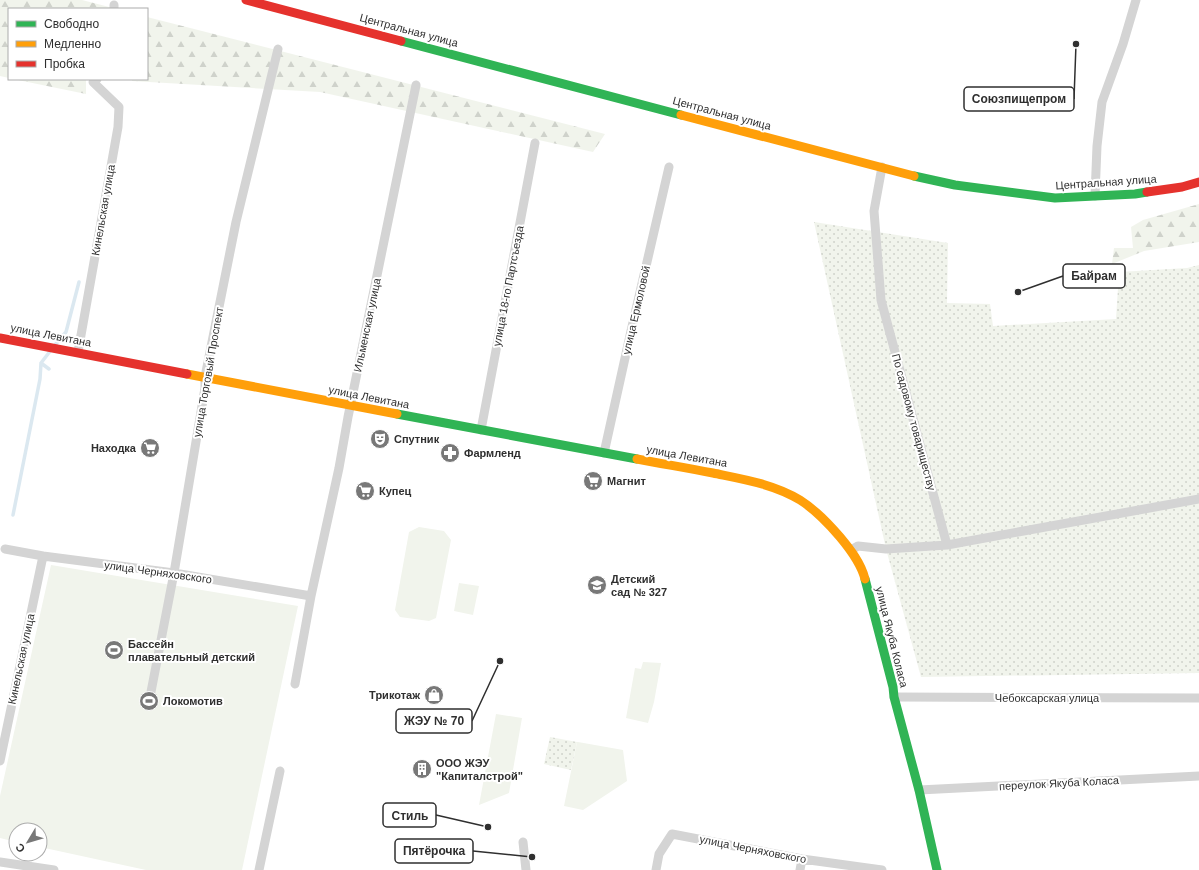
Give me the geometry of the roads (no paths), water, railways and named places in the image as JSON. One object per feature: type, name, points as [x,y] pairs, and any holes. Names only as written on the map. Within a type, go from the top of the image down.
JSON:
[{"type":"street","name":"Центральная улица","points":[[246,0],[955,185],[1055,198],[1135,194],[1182,187],[1199,182]]},
{"type":"street","points":[[1095,196],[1097,146],[1102,102],[1123,44],[1136,0]]},
{"type":"street","name":"улица Торговый Проспект","points":[[150,697],[174,572],[205,388],[205,377],[236,222],[278,49]]},
{"type":"street","name":"Кинельская улица","points":[[78,352],[118,127],[119,107],[93,82],[96,80]]},
{"type":"street","name":"Ильменская улица","points":[[295,684],[311,596],[339,468],[350,406],[416,85]]},
{"type":"street","name":"улица 18-го Партсъезда","points":[[481,430],[535,143]]},
{"type":"street","name":"улица Ермоловой","points":[[604,453],[669,167]]},
{"type":"street","name":"По садовому товариществу","points":[[882,167],[874,211],[881,300],[947,545]]},
{"type":"street","name":"улица Левитана","points":[[0,338],[38,344],[350,406],[734,477]]},
{"type":"street","name":"улица Якуба Коласа","points":[[734,477],[768,485],[799,499],[815,510],[851,550],[864,572],[893,687],[894,697],[919,790],[937,870]]},
{"type":"street","points":[[851,550],[858,546],[886,549],[947,545],[1199,499]]},
{"type":"street","name":"улица Черняховского","points":[[5,549],[43,556],[174,572],[311,596]]},
{"type":"street","name":"Кинельская улица","points":[[0,761],[43,556]]},
{"type":"street","name":"Чебоксарская улица","points":[[894,697],[1199,698]]},
{"type":"street","points":[[258,870],[280,771]]},
{"type":"street","name":"переулок Якуба Коласа","points":[[919,790],[1199,776]]},
{"type":"street","name":"улица Черняховского","points":[[656,870],[659,854],[672,834],[802,859],[882,870]]},
{"type":"street","points":[[523,842],[526,870]]},
{"type":"street","points":[[800,870],[802,859]]},
{"type":"street","points":[[0,862],[54,870]]},
{"type":"waterway","points":[[55,345],[66,332],[79,282]]},
{"type":"waterway","points":[[13,515],[40,379],[41,363],[51,350]]},
{"type":"waterway","points":[[41,363],[49,369]]},
{"type":"place","name":"Союзпищепром","points":[[1076,44]]},
{"type":"place","name":"Байрам","points":[[1018,292]]},
{"type":"place","name":"Спутник","points":[[380,439]]},
{"type":"place","name":"Находка","points":[[150,448]]},
{"type":"place","name":"Фармленд","points":[[450,453]]},
{"type":"place","name":"Магнит","points":[[593,481]]},
{"type":"place","name":"Купец","points":[[365,491]]},
{"type":"place","name":"Детский сад № 327","points":[[597,585]]},
{"type":"place","name":"Бассейн плавательный детский","points":[[114,650]]},
{"type":"place","name":"ЖЭУ № 70","points":[[500,661]]},
{"type":"place","name":"Трикотаж","points":[[434,695]]},
{"type":"place","name":"Локомотив","points":[[149,701]]},
{"type":"place","name":"ООО ЖЭУ \"Капиталстрой\"","points":[[422,769]]},
{"type":"place","name":"Стиль","points":[[488,827]]},
{"type":"place","name":"Пятёрочка","points":[[532,857]]}]
